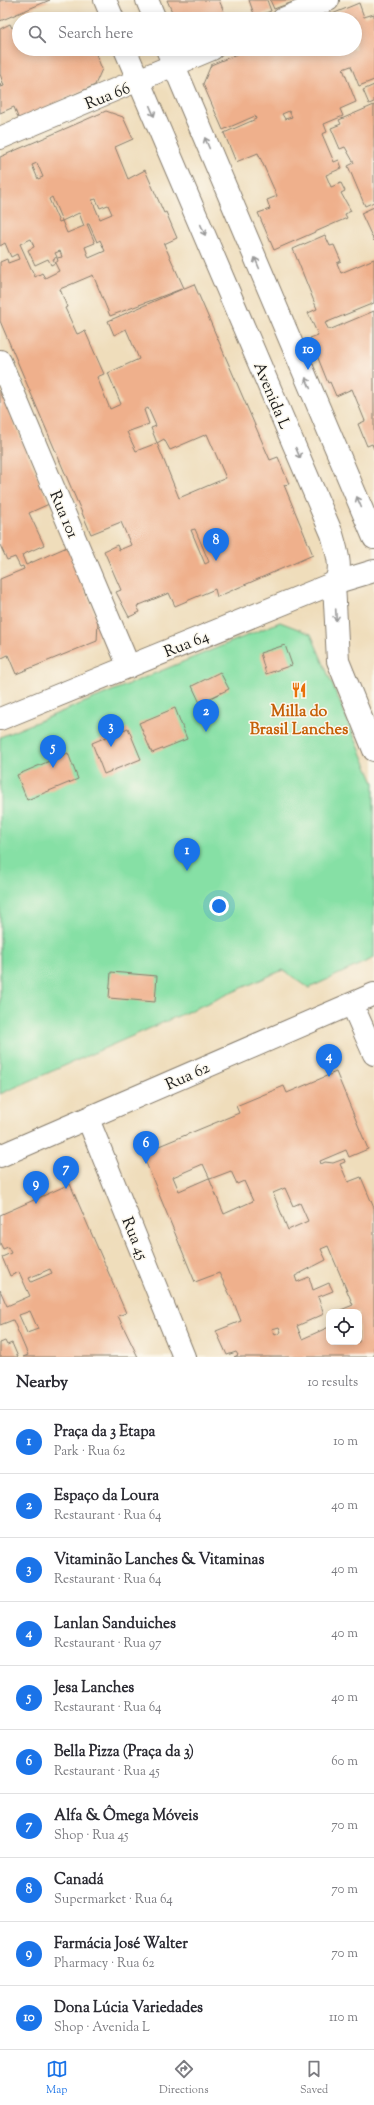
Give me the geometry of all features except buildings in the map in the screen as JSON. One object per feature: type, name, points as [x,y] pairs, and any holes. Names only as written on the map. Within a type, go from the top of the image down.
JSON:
[{"type":"street","points":[[105,0],[110,12]]},
{"type":"street","points":[[147,0],[152,12]]},
{"type":"street","points":[[300,12],[328,0]]},
{"type":"street","name":"Avenida L","points":[[129,56],[332,534],[338,558],[339,577],[334,583],[338,661],[374,750]]},
{"type":"street","points":[[170,57],[374,538]]},
{"type":"street","name":"Rua 66","points":[[0,138],[139,81],[170,57]]},
{"type":"street","name":"Rua 101","points":[[0,361],[129,667]]},
{"type":"street","name":"Rua 64","points":[[0,719],[334,583],[374,571]]},
{"type":"street","name":"Rua 62","points":[[0,1156],[374,994]]},
{"type":"street","points":[[352,1004],[374,1054]]},
{"type":"street","name":"Rua 45","points":[[88,1119],[184,1357]]},
{"type":"green space","points":[[280,622],[311,634],[374,783],[374,958],[309,988],[283,970],[0,1094],[0,737]]},
{"type":"place","name":"Dona Lúcia Variedades","points":[[308,370]]},
{"type":"place","name":"Canadá","points":[[216,561]]},
{"type":"place","name":"Milla do Brasil Lanches","points":[[299,690]]},
{"type":"place","name":"Espaço da Loura","points":[[206,732]]},
{"type":"place","name":"Vitaminão Lanches & Vitaminas","points":[[111,747]]},
{"type":"place","name":"Jesa Lanches","points":[[53,768]]},
{"type":"place","name":"Praça da 3 Etapa","points":[[187,871]]},
{"type":"place","name":"Lanlan Sanduiches","points":[[329,1077]]},
{"type":"place","name":"Bella Pizza (Praça da 3)","points":[[146,1164]]},
{"type":"place","name":"Alfa & Ômega Móveis","points":[[66,1189]]},
{"type":"place","name":"Farmácia José Walter","points":[[36,1204]]}]
